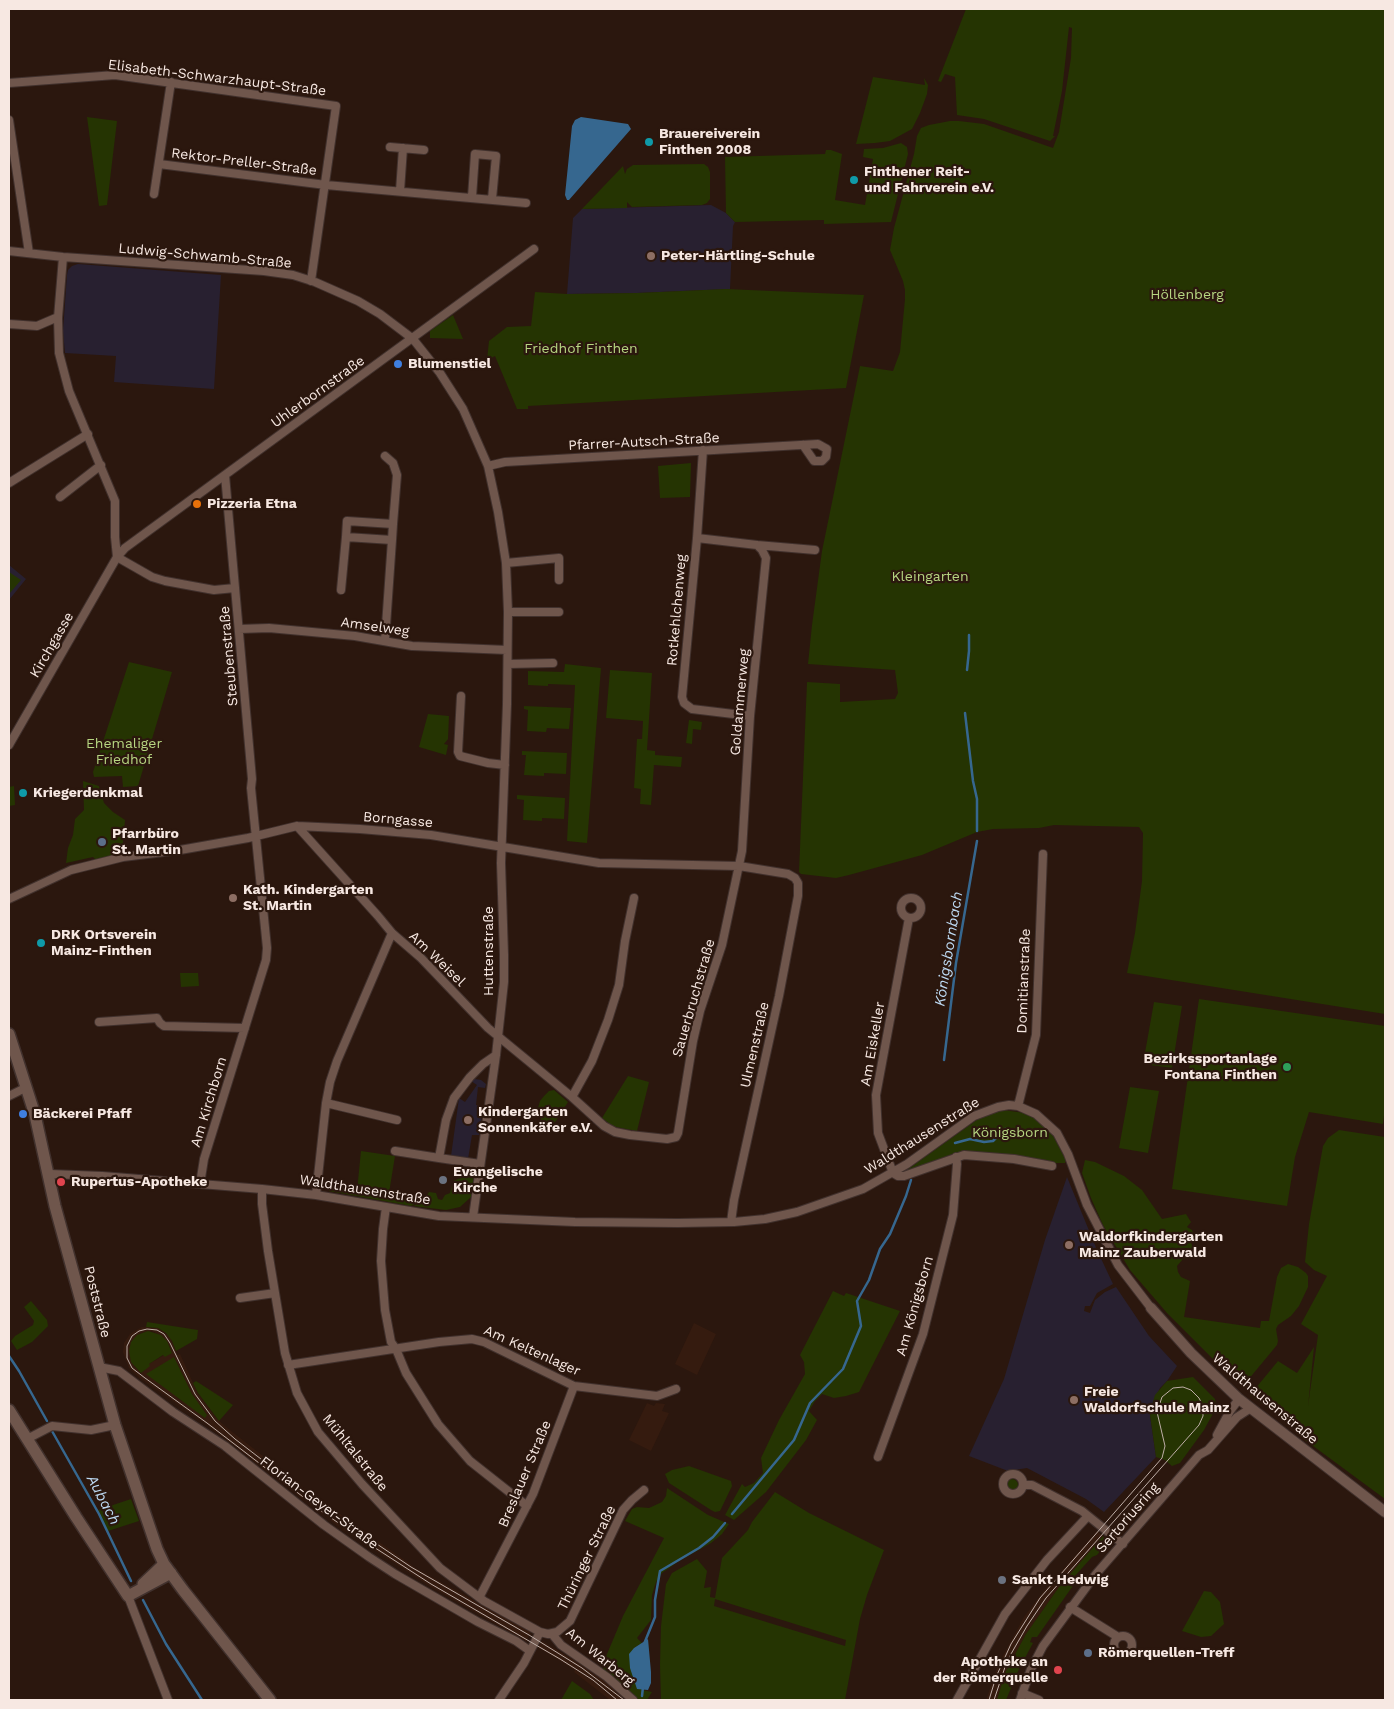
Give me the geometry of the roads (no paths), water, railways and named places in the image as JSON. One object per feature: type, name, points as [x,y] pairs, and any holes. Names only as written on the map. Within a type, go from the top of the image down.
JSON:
[{"type":"main road","name":"Poststraße","points":[[9,1034],[37,1123],[50,1174],[55,1206],[99,1367],[157,1549],[168,1568],[270,1700]]},
{"type":"main road","points":[[9,1410],[128,1596],[168,1568]]},
{"type":"street","name":"Elisabeth-Schwarzhaupt-Straße","points":[[9,83],[115,75],[336,106],[311,280]]},
{"type":"street","name":"Rektor-Preller-Straße","points":[[154,194],[171,82]]},
{"type":"street","points":[[9,120],[29,253]]},
{"type":"street","points":[[390,147],[424,150]]},
{"type":"street","points":[[400,191],[403,148]]},
{"type":"street","points":[[472,197],[474,154],[496,156],[492,199]]},
{"type":"street","name":"Rektor-Preller-Straße","points":[[159,164],[326,185],[526,202]]},
{"type":"street","name":"Uhlerbornstraße","points":[[117,557],[127,546],[534,249]]},
{"type":"street","name":"Ludwig-Schwamb-Straße","points":[[9,252],[264,271],[311,280],[358,301],[380,314],[413,339],[440,373],[463,408],[488,466],[506,563]]},
{"type":"street","points":[[63,257],[58,317],[58,354],[70,391],[115,501],[117,557],[152,577],[165,581],[214,590],[235,588]]},
{"type":"street","points":[[9,324],[37,326],[58,317]]},
{"type":"street","points":[[9,483],[88,434]]},
{"type":"street","name":"Pfarrer-Autsch-Straße","points":[[488,466],[505,462],[803,446]]},
{"type":"street","name":"Rotkehlchenweg","points":[[703,450],[697,538],[682,692],[683,700],[686,706],[692,709],[750,716]]},
{"type":"street","points":[[385,456],[393,463],[396,475],[385,640]]},
{"type":"street","points":[[60,497],[101,465]]},
{"type":"street","name":"Steubenstraße","points":[[225,475],[256,835]]},
{"type":"street","points":[[342,590],[347,521],[393,524]]},
{"type":"street","points":[[346,537],[392,540]]},
{"type":"street","points":[[697,538],[815,550]]},
{"type":"street","name":"Goldammerweg","points":[[739,866],[742,851],[750,716],[766,558],[757,545]]},
{"type":"street","name":"Kirchgasse","points":[[9,745],[117,557]]},
{"type":"street","points":[[506,563],[559,558],[559,580]]},
{"type":"street","name":"Huttenstraße","points":[[472,1217],[496,1055],[504,982],[501,847],[508,664],[506,563]]},
{"type":"street","points":[[508,612],[559,612]]},
{"type":"street","name":"Amselweg","points":[[239,630],[270,628],[385,640],[412,646],[507,650]]},
{"type":"street","points":[[508,664],[553,663]]},
{"type":"street","points":[[461,696],[458,752],[460,756],[504,766]]},
{"type":"street","name":"Borngasse","points":[[9,899],[72,870],[123,857],[180,850],[297,826],[396,831],[431,835],[599,863],[739,866],[776,871],[792,876]]},
{"type":"street","name":"Am Weisel","points":[[297,826],[392,933],[421,958],[488,1028],[610,1130],[630,1135],[658,1138],[672,1139],[676,1137]]},
{"type":"street","name":"Am Kirchborn","points":[[200,1184],[204,1159],[266,960],[268,948],[256,835]]},
{"type":"street","name":"Domitianstraße","points":[[1018,1106],[1036,1035],[1038,936],[1043,854]]},
{"type":"street","name":"Sauerbruchstraße","points":[[676,1137],[693,1041],[722,945],[739,866]]},
{"type":"street","name":"Ulmenstraße","points":[[731,1222],[780,996],[798,896],[798,882],[792,876]]},
{"type":"street","points":[[572,1097],[592,1061],[619,985],[634,898]]},
{"type":"street","name":"Am Eiskeller","points":[[893,1173],[878,1133],[876,1095],[909,918]]},
{"type":"street","points":[[316,1195],[330,1082],[337,1061],[392,933]]},
{"type":"street","points":[[98,1022],[158,1018],[164,1026],[245,1028]]},
{"type":"street","points":[[439,1158],[446,1120],[454,1098],[470,1077],[483,1064],[496,1055]]},
{"type":"street","points":[[9,1096],[27,1087]]},
{"type":"street","points":[[326,1103],[397,1120]]},
{"type":"street","name":"Waldthausenstraße","points":[[50,1174],[262,1189],[316,1195],[439,1216],[604,1222],[731,1222],[764,1219],[812,1208],[863,1189],[893,1173],[974,1116],[998,1107],[1018,1106],[1036,1114],[1057,1133],[1068,1154],[1087,1205],[1118,1265],[1151,1308],[1191,1353],[1239,1399],[1385,1512]]},
{"type":"street","points":[[396,1151],[480,1164]]},
{"type":"street","points":[[893,1173],[898,1176],[904,1176],[964,1155],[993,1157],[1052,1166]]},
{"type":"street","name":"Am Königsborn","points":[[878,1457],[923,1334],[952,1215],[956,1157]]},
{"type":"street","name":"Mühltalstraße","points":[[262,1189],[262,1204],[275,1293],[288,1364],[297,1393],[318,1432],[362,1484],[440,1568],[501,1611],[540,1632]]},
{"type":"street","points":[[386,1208],[382,1245],[382,1283],[391,1342],[396,1348],[406,1374],[438,1424],[470,1461],[528,1506]]},
{"type":"street","points":[[240,1298],[275,1293]]},
{"type":"street","name":"Am Keltenlager","points":[[288,1364],[466,1339],[478,1340],[574,1386],[656,1396],[676,1389]]},
{"type":"street","name":"Florian-Geyer-Straße","points":[[99,1367],[119,1371],[173,1412],[225,1446],[324,1525],[369,1557],[403,1579],[478,1622],[516,1641],[530,1651]]},
{"type":"street","name":"Breslauer Straße","points":[[480,1596],[528,1506],[574,1386]]},
{"type":"street","name":"Sertoriusring","points":[[1208,1450],[1239,1399]]},
{"type":"street","name":"Sertoriusring","points":[[1021,1697],[1031,1669],[1043,1646],[1096,1574],[1199,1455],[1208,1450],[1237,1417],[1251,1408]]},
{"type":"street","points":[[27,1438],[52,1426],[91,1430],[116,1425]]},
{"type":"street","points":[[1023,1485],[1032,1485],[1088,1516],[1123,1544]]},
{"type":"street","name":"Thüringer Straße","points":[[552,1634],[563,1628],[570,1621],[623,1510],[644,1490]]},
{"type":"street","points":[[957,1700],[1005,1614],[1046,1560],[1088,1516]]},
{"type":"street","points":[[128,1596],[168,1700]]},
{"type":"street","points":[[1070,1607],[1118,1637]]},
{"type":"street","points":[[499,1700],[524,1663],[540,1632],[552,1634]]},
{"type":"street","name":"Am Warberg","points":[[552,1634],[561,1645],[607,1677],[633,1700]]},
{"type":"street","points":[[1021,1697],[1039,1700]]},
{"type":"water","points":[[581,117],[628,124],[631,129],[567,200],[565,195],[572,126],[575,120]]},
{"type":"water","points":[[648,1639],[651,1683],[648,1690],[637,1689],[630,1668],[629,1654],[634,1648]]},
{"type":"waterway","name":"Königsbornbach","points":[[967,670],[969,635]]},
{"type":"waterway","name":"Königsbornbach","points":[[965,713],[977,799],[977,831]]},
{"type":"waterway","name":"Königsbornbach","points":[[944,1060],[956,963],[977,841]]},
{"type":"waterway","name":"Königsbornbach","points":[[955,1143],[970,1139],[984,1142],[993,1141],[1005,1129],[1010,1130],[1014,1136],[1019,1136]]},
{"type":"waterway","name":"Königsbornbach","points":[[732,1514],[794,1440],[810,1403],[843,1369],[861,1326],[857,1301],[869,1280],[880,1249],[890,1234],[911,1180]]},
{"type":"waterway","name":"Aubach","points":[[9,1356],[47,1421]]},
{"type":"waterway","name":"Aubach","points":[[52,1431],[99,1514],[131,1581]]},
{"type":"waterway","name":"Königsbornbach","points":[[644,1644],[655,1617],[655,1600],[660,1571],[699,1548],[713,1537],[725,1523]]},
{"type":"waterway","name":"Aubach","points":[[143,1600],[166,1644],[202,1700]]},
{"type":"waterway","name":"Königsbornbach","points":[[642,1696],[643,1687]]},
{"type":"tram line","points":[[617,1700],[593,1680],[431,1584],[324,1513],[132,1368],[127,1358],[127,1346],[132,1336],[139,1331],[147,1329],[157,1330],[164,1334],[195,1394],[215,1421],[235,1439],[331,1513],[411,1567],[582,1668],[624,1700]]},
{"type":"tram line","points":[[989,1700],[996,1677],[1011,1644],[1040,1598],[1162,1458],[1165,1446],[1157,1412],[1162,1397],[1173,1388],[1183,1387],[1191,1390],[1199,1398],[1203,1406],[1203,1416],[1199,1425],[1046,1598],[1007,1661],[994,1700]]},
{"type":"place","name":"Brauereiverein Finthen 2008","points":[[649,142]]},
{"type":"place","name":"Finthener Reit- und Fahrverein e.V.","points":[[854,180]]},
{"type":"place","name":"Peter-Härtling-Schule","points":[[651,256]]},
{"type":"place","name":"Blumenstiel","points":[[398,364]]},
{"type":"place","name":"Pizzeria Etna","points":[[197,504]]},
{"type":"place","name":"Kriegerdenkmal","points":[[23,793]]},
{"type":"place","name":"Pfarrbüro St. Martin","points":[[102,842]]},
{"type":"place","name":"Kath. Kindergarten St. Martin","points":[[233,898]]},
{"type":"place","name":"DRK Ortsverein Mainz-Finthen","points":[[41,943]]},
{"type":"place","name":"Bezirkssportanlage Fontana Finthen","points":[[1287,1067]]},
{"type":"place","name":"Bäckerei Pfaff","points":[[23,1114]]},
{"type":"place","name":"Kindergarten Sonnenkäfer e.V.","points":[[468,1120]]},
{"type":"place","name":"Evangelische Kirche","points":[[443,1180]]},
{"type":"place","name":"Rupertus-Apotheke","points":[[61,1182]]},
{"type":"place","name":"Waldorfkindergarten Mainz Zauberwald","points":[[1069,1245]]},
{"type":"place","name":"Freie Waldorfschule Mainz","points":[[1074,1400]]},
{"type":"place","name":"Sankt Hedwig","points":[[1002,1580]]},
{"type":"place","name":"Römerquellen-Treff","points":[[1088,1653]]},
{"type":"place","name":"Apotheke an der Römerquelle","points":[[1058,1670]]},
{"type":"park label","name":"Höllenberg","points":[[1187,295]]},
{"type":"park label","name":"Friedhof Finthen","points":[[581,349]]},
{"type":"park label","name":"Kleingarten","points":[[930,577]]},
{"type":"park label","name":"Ehemaliger Friedhof","points":[[124,752]]},
{"type":"park label","name":"Königsborn","points":[[1010,1133]]}]
